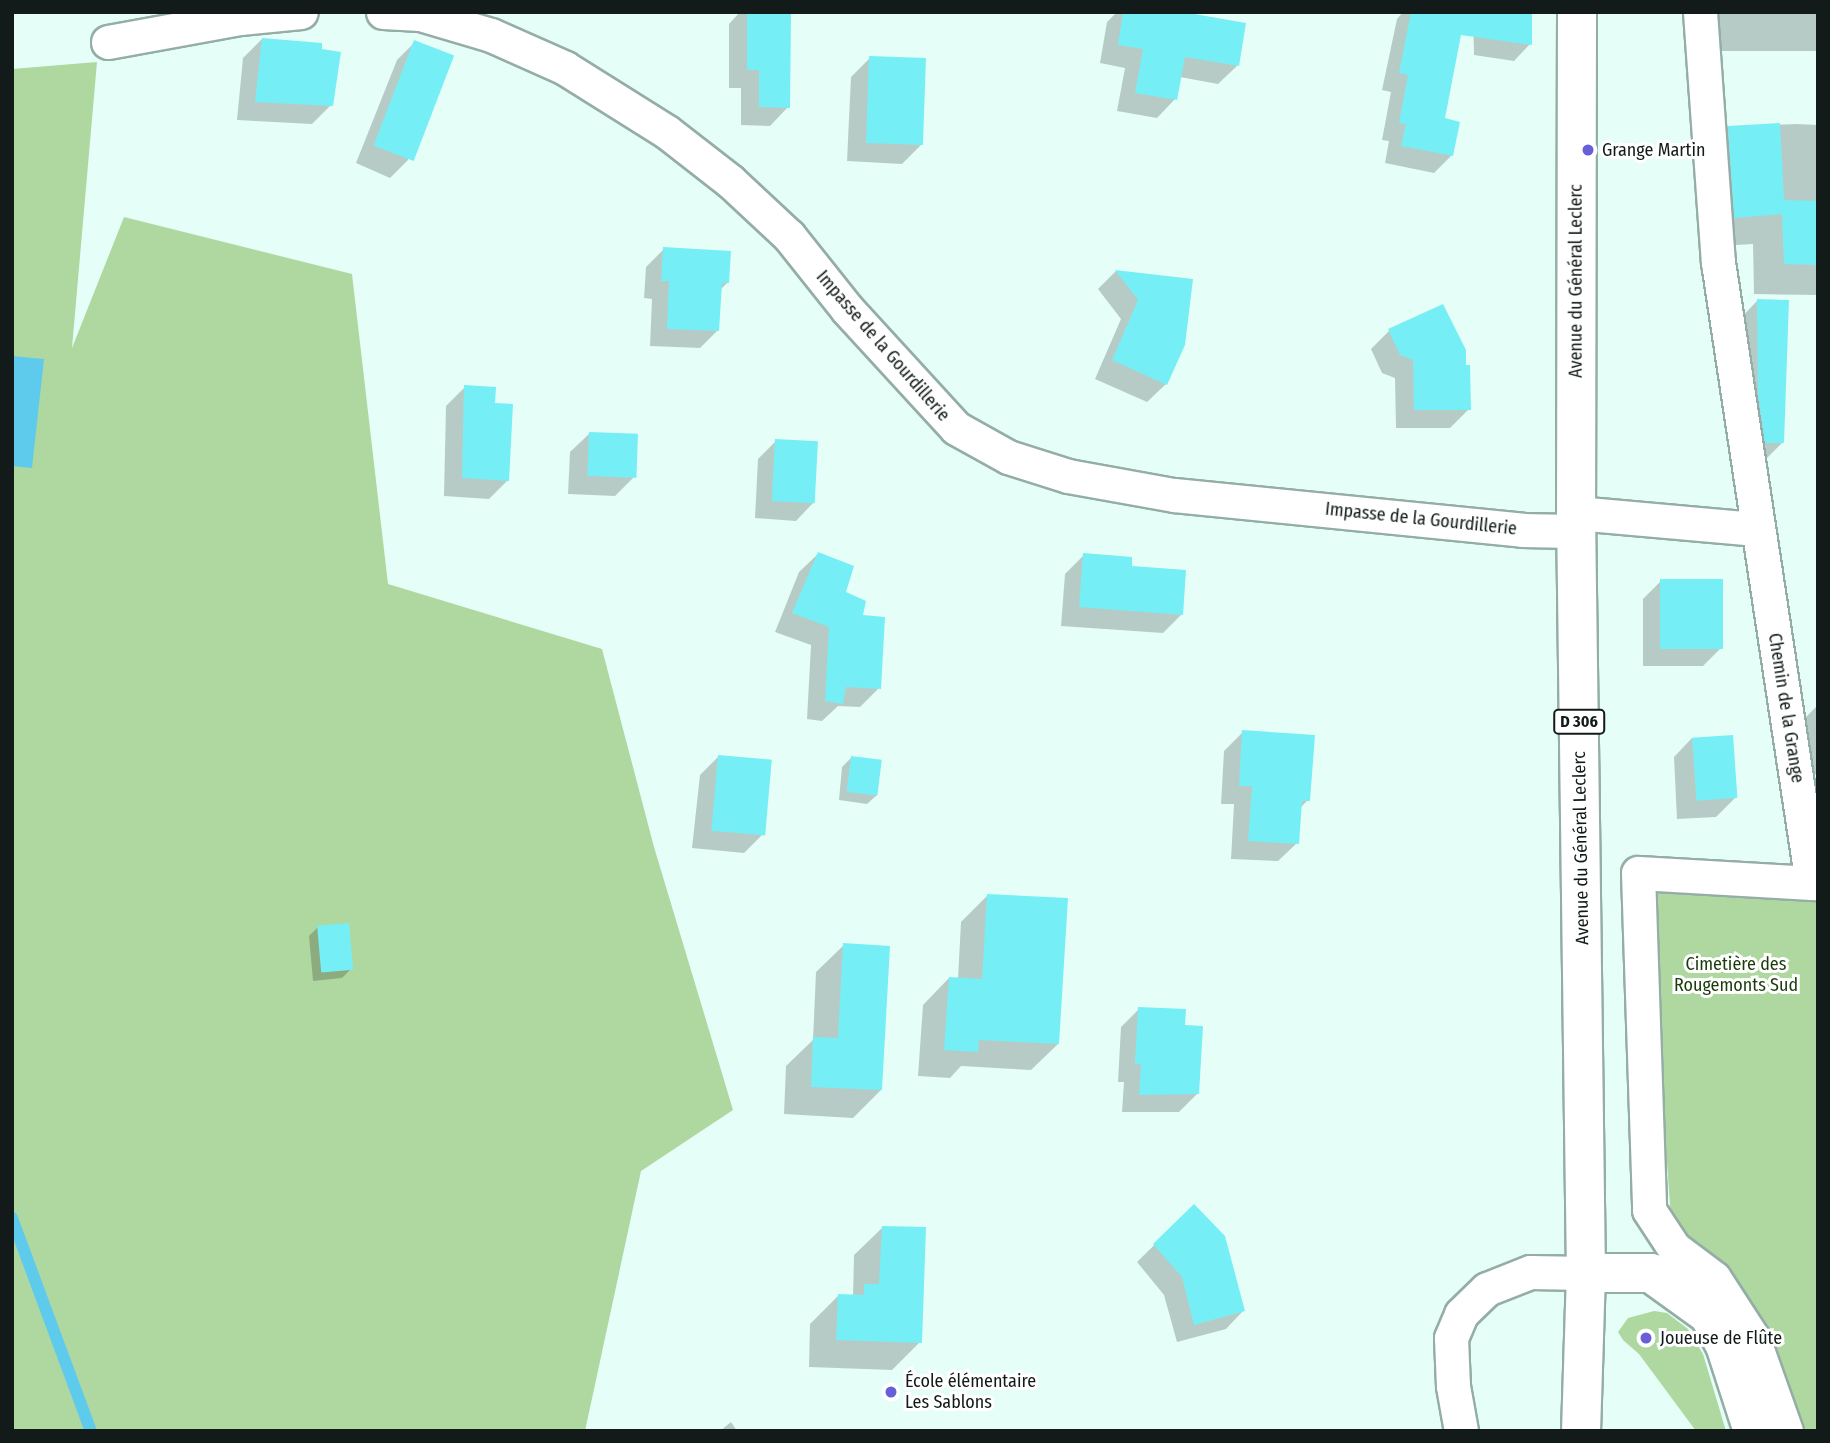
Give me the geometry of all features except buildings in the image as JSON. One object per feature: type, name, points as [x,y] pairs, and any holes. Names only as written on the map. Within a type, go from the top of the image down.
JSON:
[{"type":"main road","name":"Avenue du Général Leclerc","points":[[1577,12],[1576,522],[1586,1273],[1581,1431]]},
{"type":"main road","points":[[1586,1273],[1651,1273],[1709,1315],[1725,1345],[1753,1431]]},
{"type":"street","points":[[108,42],[240,18],[302,12]]},
{"type":"street","name":"Impasse de la Gourdillerie","points":[[383,12],[420,14],[491,35],[565,68],[667,132],[730,181],[789,236],[847,309],[956,428],[1008,457],[1068,476],[1174,495],[1522,530],[1576,522],[1757,529]]},
{"type":"street","name":"Chemin de la Grange","points":[[1700,12],[1718,262],[1812,883],[1638,873],[1649,1210],[1674,1248],[1714,1278],[1753,1338],[1786,1431]]},
{"type":"street","points":[[1461,1431],[1452,1386],[1451,1338],[1461,1314],[1487,1289],[1530,1272],[1586,1273]]},
{"type":"green space","points":[[97,62],[72,348],[124,217],[352,274],[388,584],[602,649],[654,847],[733,1110],[641,1171],[585,1431],[12,1431],[12,69]]},
{"type":"green space","name":"Cimetière des Rougemonts Sud","points":[[1647,887],[1818,898],[1818,1431],[1797,1431],[1671,1218]]},
{"type":"green space","points":[[1654,1311],[1667,1313],[1688,1329],[1703,1354],[1726,1431],[1696,1431],[1639,1354],[1618,1332],[1628,1318]]},
{"type":"water","points":[[12,356],[44,359],[32,468],[12,466]]},
{"type":"waterway","points":[[12,1218],[91,1431]]},
{"type":"place","name":"Grange Martin","points":[[1588,150]]},
{"type":"place","name":"Joueuse de Flûte","points":[[1646,1338]]},
{"type":"place","name":"École élémentaire Les Sablons","points":[[891,1392]]}]
